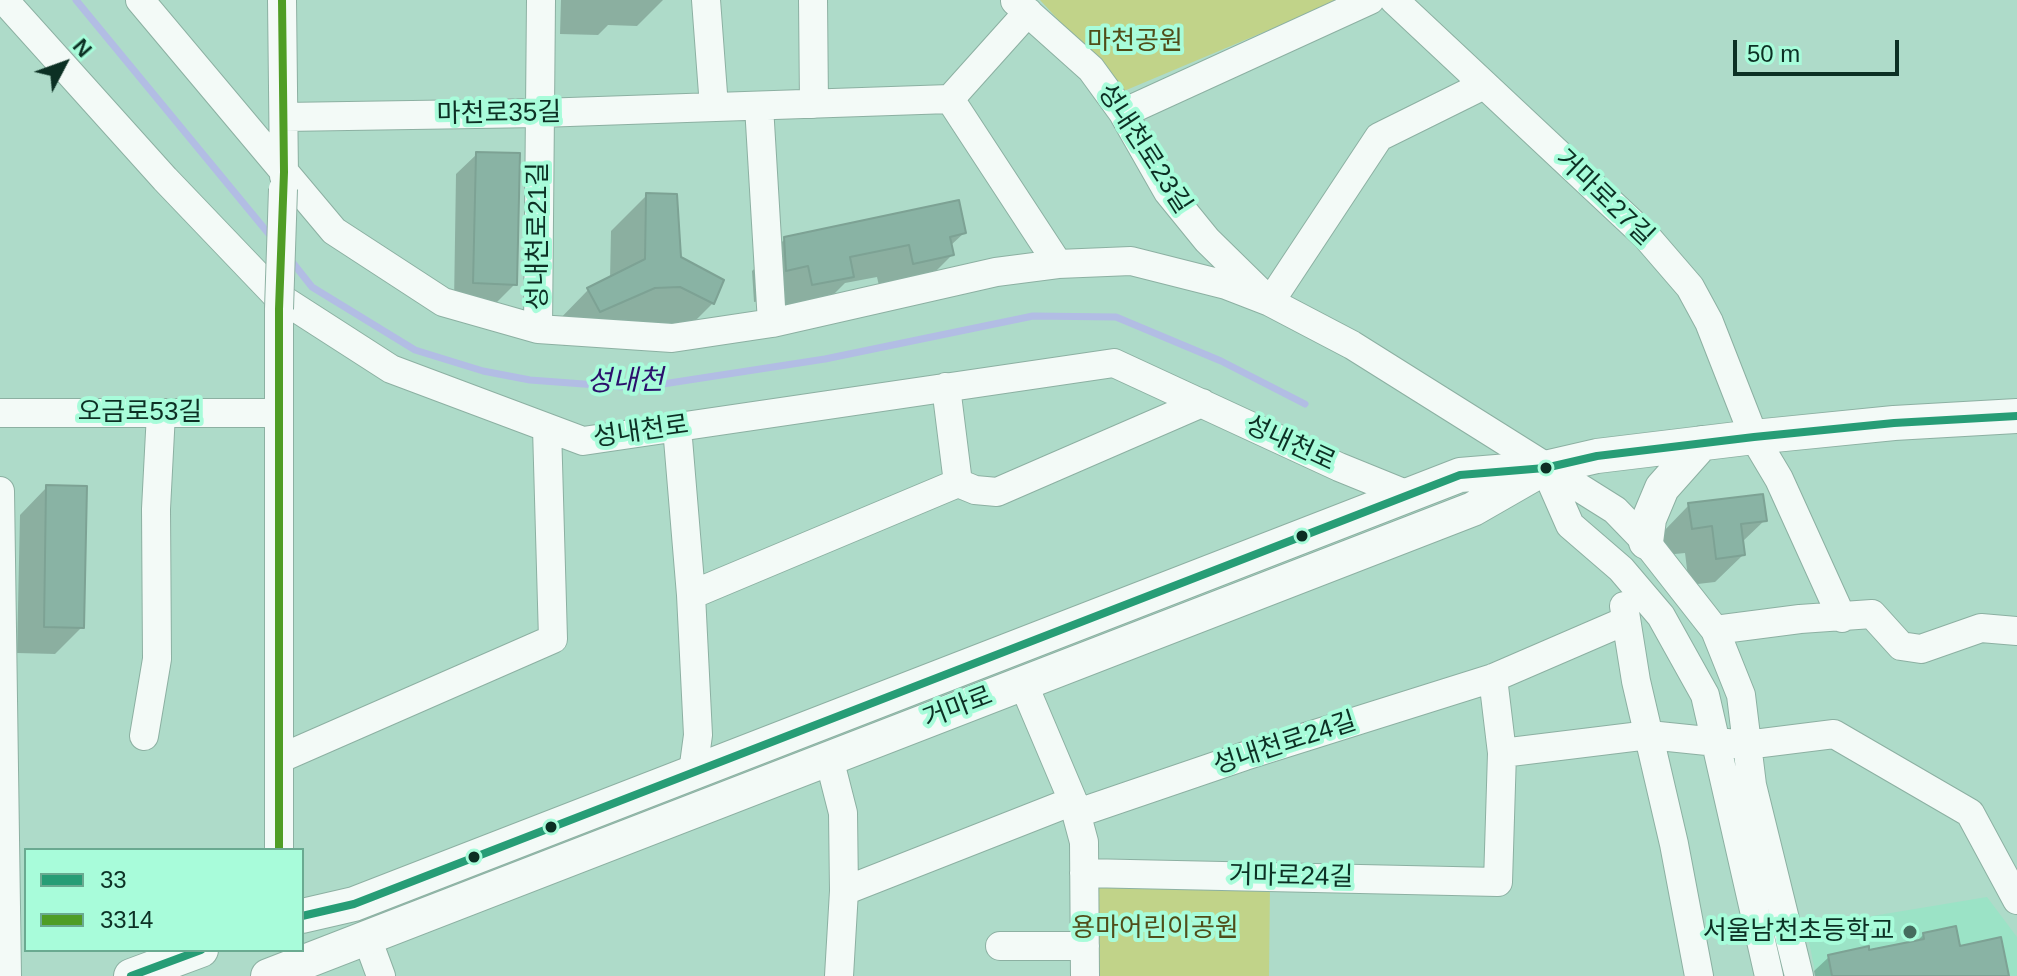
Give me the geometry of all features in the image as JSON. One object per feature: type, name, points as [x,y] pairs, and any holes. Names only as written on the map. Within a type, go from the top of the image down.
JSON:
[{"type":"main road","name":"거마로","points":[[304,916],[354,904],[1460,475],[1545,468],[1597,456],[1754,437],[1894,423],[2017,416]]},
{"type":"main road","points":[[1646,542],[1649,519],[1662,488],[1702,443]]},
{"type":"main road","name":"거마로","points":[[277,968],[367,938],[1473,509],[1545,468]]},
{"type":"main road","points":[[131,976],[196,952]]},
{"type":"street","name":"성내천로","points":[[4,0],[165,179],[276,295],[391,369],[583,441],[1114,363],[1339,467],[1408,495]]},
{"type":"street","points":[[140,0],[284,180],[334,231],[443,302],[538,329],[672,338],[772,323],[996,272],[1058,264],[1131,261],[1226,285],[1270,302],[1352,345],[1615,510],[1646,542],[1715,630],[1741,695],[1752,785],[1799,976]]},
{"type":"street","points":[[279,848],[279,309],[284,180],[282,0]]},
{"type":"street","name":"성내천로21길","points":[[538,329],[541,0]]},
{"type":"street","points":[[706,0],[714,107]]},
{"type":"street","points":[[813,0],[814,104]]},
{"type":"street","points":[[1123,113],[1370,0]]},
{"type":"street","name":"거마로27길","points":[[1394,0],[1646,236],[1690,287],[1709,322],[1754,437],[1779,479],[1842,618]]},
{"type":"street","points":[[1021,6],[950,99],[1058,264]]},
{"type":"street","name":"성내천로23길","points":[[1021,6],[1091,69],[1123,113],[1168,192],[1207,240],[1270,302]]},
{"type":"street","points":[[1270,302],[1379,137],[1484,85]]},
{"type":"street","name":"마천로35길","points":[[284,117],[540,113],[950,99]]},
{"type":"street","points":[[759,106],[772,323]]},
{"type":"street","points":[[946,387],[958,483]]},
{"type":"street","points":[[691,595],[958,483],[975,490],[997,492],[1202,403]]},
{"type":"street","name":"오금로53길","points":[[0,413],[279,413]]},
{"type":"street","points":[[144,736],[157,659],[156,509],[161,413]]},
{"type":"street","points":[[677,427],[691,595],[698,735],[693,772]]},
{"type":"street","points":[[279,759],[553,639],[547,428]]},
{"type":"street","points":[[1545,468],[1570,525],[1621,569],[1661,616],[1705,695],[1769,976]]},
{"type":"street","points":[[0,491],[7,976]]},
{"type":"street","points":[[1621,569],[1625,621],[1674,844],[1699,976]]},
{"type":"street","points":[[1715,630],[1872,614],[1901,646],[1921,649],[1981,628],[2017,631]]},
{"type":"street","name":"성내천로24길","points":[[844,891],[1076,807],[1493,678],[1625,621]]},
{"type":"street","points":[[1493,678],[1502,753],[1649,735],[1746,745],[1834,734],[1970,813],[2017,900]]},
{"type":"street","points":[[1023,683],[1076,807],[1084,842],[1085,976]]},
{"type":"street","name":"거마로24길","points":[[1084,873],[1498,882],[1502,753]]},
{"type":"street","points":[[829,758],[843,813],[844,891],[839,976]]},
{"type":"street","points":[[367,938],[381,976]]},
{"type":"street","points":[[1000,946],[1085,946]]},
{"type":"shaded area","name":"서울남천초등학교","points":[[1987,897],[2017,937],[2017,976],[1816,976],[1806,927]]},
{"type":"green space","name":"마천공원","points":[[1040,0],[1340,0],[1124,91]]},
{"type":"green space","name":"용마어린이공원","points":[[1093,880],[1270,883],[1269,976],[1092,976]]},
{"type":"building","points":[[476,152],[520,153],[517,285],[473,283]]},
{"type":"building","points":[[646,193],[677,194],[681,257],[724,280],[714,304],[680,287],[655,288],[600,312],[587,288],[645,259]]},
{"type":"building","points":[[959,200],[966,233],[950,237],[954,255],[913,264],[909,245],[850,257],[854,277],[812,285],[808,266],[786,271],[784,237]]},
{"type":"building","points":[[46,485],[87,486],[84,628],[44,627]]},
{"type":"building","points":[[1763,494],[1767,521],[1741,524],[1745,555],[1716,559],[1712,526],[1692,529],[1688,503]]},
{"type":"building","points":[[1956,926],[1960,946],[2001,937],[2009,976],[1832,976],[1828,955],[1924,939],[1923,933]]},
{"type":"waterway","name":"성내천","points":[[76,0],[273,239]]},
{"type":"waterway","name":"성내천","points":[[289,258],[312,287],[415,350],[483,371],[530,380],[637,388],[825,359],[1033,316],[1116,317],[1221,361],[1305,404]]},
{"type":"transit line","name":"3314","points":[[279,848],[279,309],[284,172],[282,0]]},
{"type":"transit line","name":"33","points":[[304,916],[354,904],[1460,475],[1545,468],[1597,456],[1754,437],[1894,423],[2017,416]]},
{"type":"transit line","name":"33","points":[[131,976],[196,952]]},
{"type":"place","name":"서울남천초등학교","points":[[1910,932]]}]
